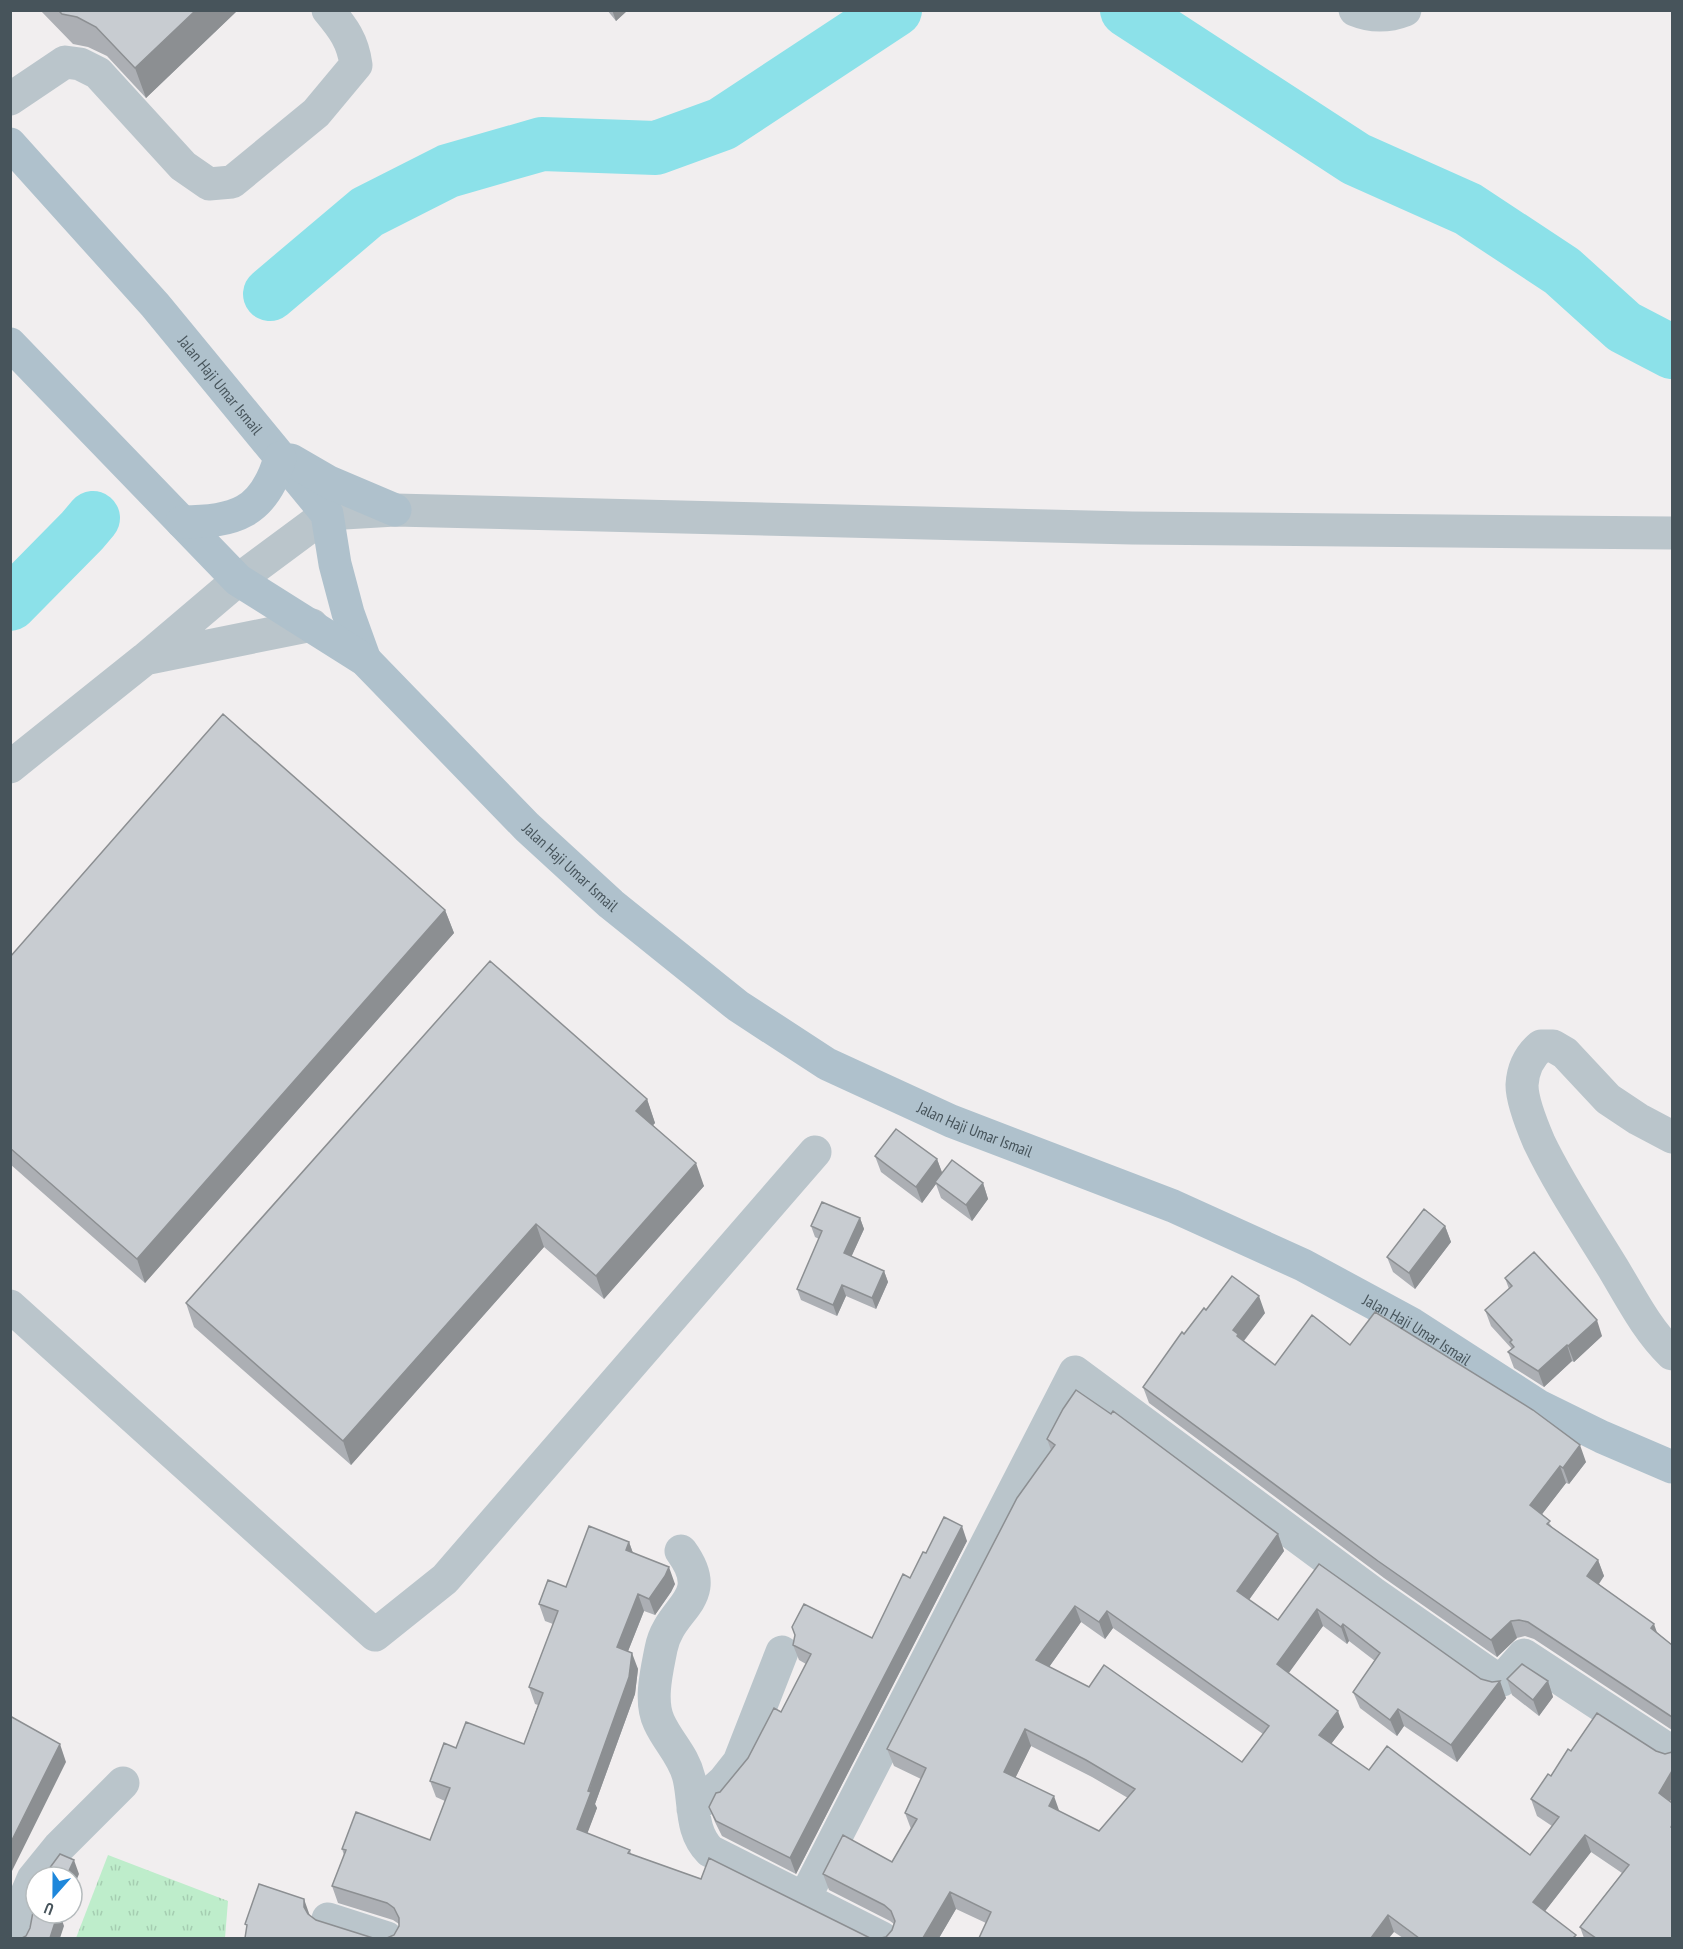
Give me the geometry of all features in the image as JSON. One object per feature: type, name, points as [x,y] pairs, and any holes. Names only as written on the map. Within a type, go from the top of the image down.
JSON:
[{"type":"main road","name":"Jalan Haji Umar Ismail","points":[[10,144],[155,305],[327,514],[335,564],[345,603],[365,660]]},
{"type":"main road","name":"Jalan Haji Umar Ismail","points":[[10,344],[238,580],[365,660],[527,827],[610,904],[738,1006],[827,1064],[951,1121],[1173,1206],[1303,1265],[1412,1324],[1539,1406],[1602,1437],[1672,1467]]},
{"type":"main road","points":[[270,446],[329,482],[395,510]]},
{"type":"main road","points":[[176,516],[221,521],[238,515],[253,505],[266,491],[275,476],[270,446]]},
{"type":"street","points":[[10,99],[65,62],[80,64],[98,73],[183,166],[209,184],[232,182],[316,113],[356,65],[354,49],[346,31],[328,10]]},
{"type":"street","points":[[1355,10],[1368,16],[1391,15],[1405,10]]},
{"type":"street","points":[[10,767],[145,659],[238,580],[327,514],[395,510],[1132,528],[1672,533]]},
{"type":"street","points":[[145,659],[312,625]]},
{"type":"street","points":[[1672,1137],[1638,1119],[1608,1099],[1565,1053],[1553,1046],[1541,1046],[1532,1054],[1526,1065],[1522,1087],[1539,1142],[1593,1237],[1642,1316],[1672,1354]]},
{"type":"street","points":[[10,1306],[375,1635],[445,1579],[815,1152]]},
{"type":"street","points":[[804,1899],[1075,1372],[1373,1593],[1498,1680],[1502,1680],[1524,1655],[1672,1752]]},
{"type":"street","points":[[681,1551],[691,1564],[694,1589],[687,1603],[671,1623],[663,1641],[655,1700],[658,1721],[675,1747],[687,1772],[692,1791],[697,1833],[702,1843],[710,1851],[882,1938]]},
{"type":"street","points":[[693,1809],[724,1781],[739,1762],[782,1652]]},
{"type":"street","points":[[17,1938],[24,1900],[33,1879],[59,1847],[123,1783]]},
{"type":"street","points":[[328,1919],[387,1938]]},
{"type":"green space","points":[[108,1855],[228,1901],[225,1938],[76,1938],[81,1925],[84,1925],[84,1917]]},
{"type":"building","points":[[58,10],[196,10],[135,68],[96,27],[77,17],[62,14]]},
{"type":"building","points":[[223,714],[445,910],[137,1259],[10,1148],[10,957]]},
{"type":"building","points":[[490,961],[647,1099],[636,1111],[696,1163],[596,1276],[536,1224],[343,1441],[186,1303]]},
{"type":"building","points":[[896,1129],[937,1159],[916,1187],[875,1156]]},
{"type":"building","points":[[952,1160],[983,1183],[966,1205],[935,1182]]},
{"type":"building","points":[[822,1202],[860,1218],[844,1253],[884,1271],[872,1298],[842,1285],[833,1305],[797,1289],[822,1231],[811,1226]]},
{"type":"building","points":[[1424,1209],[1445,1226],[1409,1273],[1387,1257]]},
{"type":"building","points":[[1534,1252],[1597,1320],[1538,1371],[1508,1352],[1514,1347],[1510,1342],[1512,1340],[1485,1310],[1512,1286],[1505,1278]]},
{"type":"building","points":[[1232,1276],[1259,1296],[1233,1330],[1238,1334],[1237,1336],[1275,1365],[1312,1315],[1350,1345],[1375,1312],[1533,1410],[1580,1445],[1563,1468],[1560,1466],[1530,1505],[1550,1521],[1547,1524],[1598,1560],[1587,1576],[1654,1624],[1651,1628],[1672,1645],[1672,1717],[1528,1622],[1511,1621],[1491,1640],[1378,1561],[1143,1387],[1182,1332],[1184,1334],[1204,1308],[1206,1310]]},
{"type":"building","points":[[1076,1390],[1111,1414],[1113,1411],[1278,1534],[1237,1591],[1278,1620],[1319,1564],[1481,1679],[1492,1682],[1500,1681],[1451,1745],[1398,1709],[1390,1720],[1353,1692],[1380,1653],[1343,1624],[1341,1627],[1317,1609],[1277,1664],[1338,1711],[1319,1735],[1369,1770],[1387,1746],[1530,1855],[1559,1817],[1531,1799],[1548,1774],[1551,1776],[1568,1749],[1571,1751],[1597,1713],[1656,1751],[1665,1754],[1672,1752],[1672,1771],[1659,1793],[1672,1803],[1672,1938],[1596,1938],[1580,1927],[1629,1865],[1585,1835],[1533,1902],[1576,1935],[1573,1938],[1419,1938],[1388,1915],[1371,1938],[979,1938],[991,1912],[950,1892],[923,1938],[881,1938],[886,1937],[892,1930],[895,1921],[891,1911],[884,1905],[823,1874],[843,1835],[892,1862],[917,1819],[905,1813],[926,1768],[887,1749],[1017,1498],[1055,1445],[1047,1439]],"holes":[[[1075,1606],[1099,1622],[1107,1611],[1269,1726],[1242,1762],[1104,1665],[1089,1687],[1036,1660]],[[1025,1729],[1086,1760],[1135,1789],[1099,1831],[1049,1806],[1054,1796],[1004,1772]]]},
{"type":"building","points":[[944,1517],[962,1526],[790,1858],[716,1821],[709,1807],[716,1793],[720,1792],[748,1758],[774,1708],[781,1712],[811,1654],[793,1645],[795,1635],[792,1627],[804,1604],[872,1638],[903,1574],[910,1578],[923,1552],[926,1553]]},
{"type":"building","points":[[589,1526],[629,1542],[626,1550],[669,1567],[649,1599],[638,1594],[617,1647],[632,1653],[629,1677],[588,1791],[591,1792],[577,1829],[630,1850],[628,1853],[701,1879],[709,1858],[870,1938],[387,1938],[394,1935],[399,1926],[399,1918],[394,1908],[387,1903],[332,1886],[346,1850],[342,1849],[356,1812],[430,1840],[450,1788],[430,1781],[444,1743],[456,1748],[466,1722],[524,1744],[543,1693],[529,1687],[558,1611],[539,1604],[548,1580],[566,1587]]},
{"type":"building","points":[[1522,1664],[1548,1681],[1533,1700],[1507,1679]]},
{"type":"building","points":[[10,1716],[60,1744],[10,1844]]},
{"type":"building","points":[[60,1854],[74,1860],[72,1865],[52,1865]]},
{"type":"building","points":[[259,1884],[304,1899],[304,1907],[308,1914],[316,1920],[373,1938],[245,1938],[247,1925],[245,1924]]},
{"type":"building","points":[[31,1925],[54,1925],[50,1938],[22,1938],[26,1936]]},
{"type":"waterway","points":[[270,294],[367,212],[448,171],[542,144],[656,148],[722,124],[895,10]]},
{"type":"waterway","points":[[1127,10],[1356,159],[1468,209],[1562,271],[1624,327],[1672,352]]},
{"type":"waterway","points":[[10,604],[93,518]]}]
